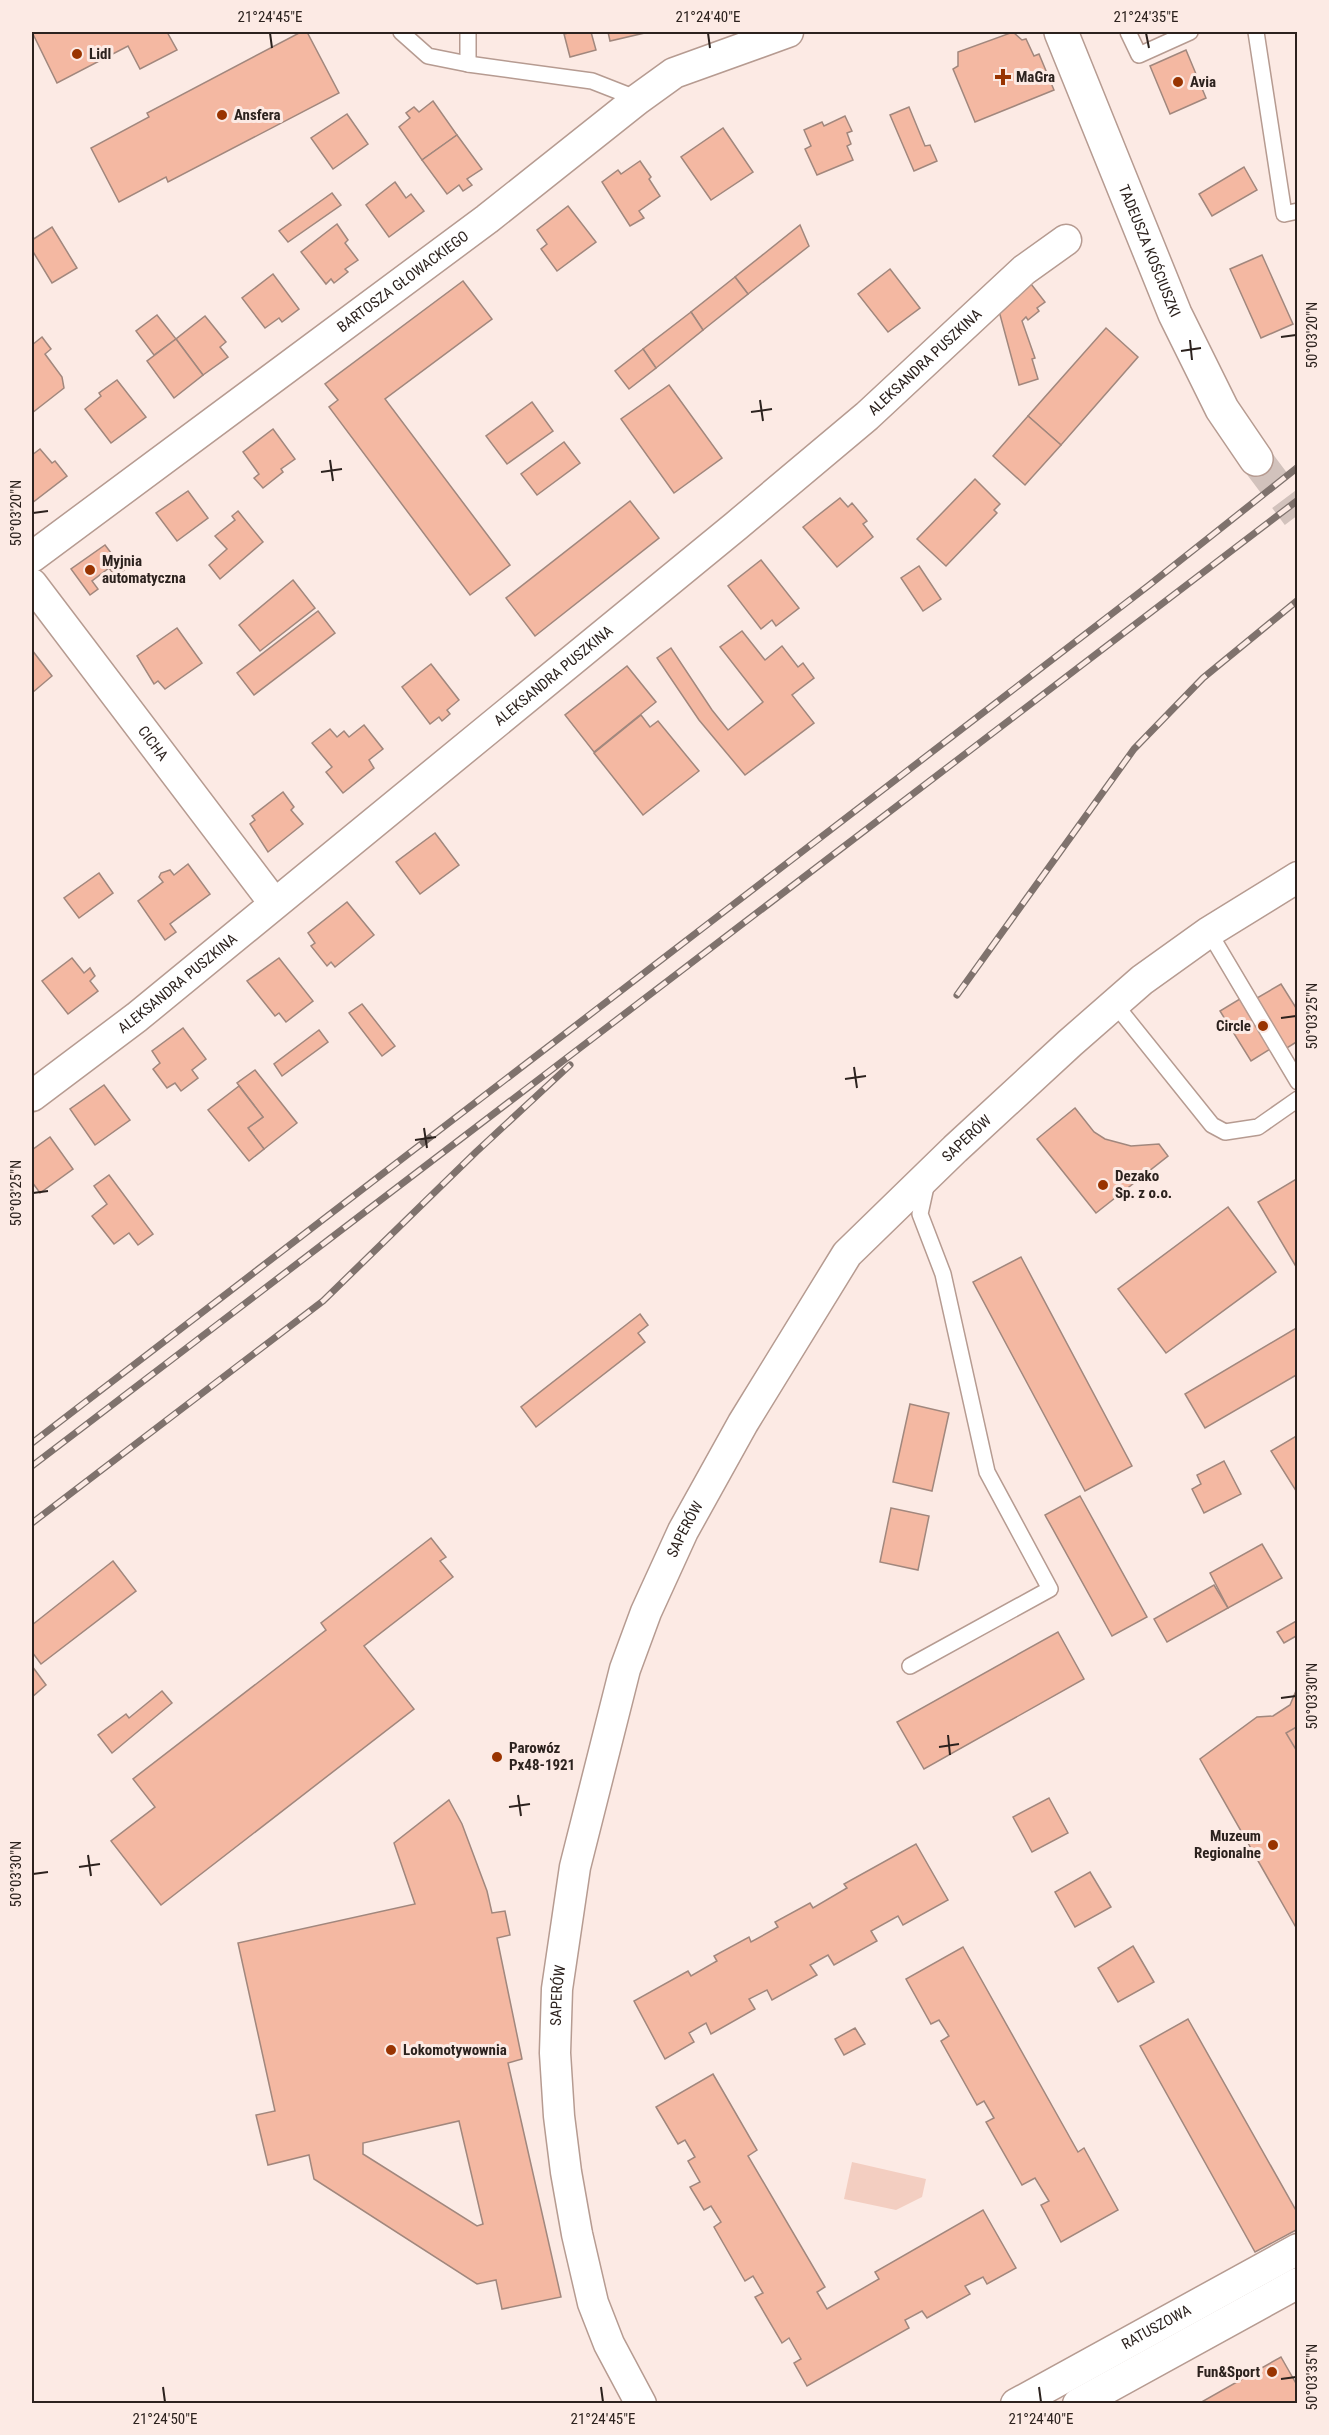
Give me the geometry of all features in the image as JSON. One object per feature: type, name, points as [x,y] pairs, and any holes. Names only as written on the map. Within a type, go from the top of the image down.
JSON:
[{"type":"street","name":"TADEUSZA KOŚCIUSZKI","points":[[1061,32],[1175,314],[1222,409],[1256,459]]},
{"type":"street","name":"BARTOSZA GŁOWACKIEGO","points":[[32,557],[487,219],[638,99],[674,74],[779,33]]},
{"type":"street","name":"ALEKSANDRA PUSZKINA","points":[[32,1096],[136,1017],[529,697],[867,416],[1024,270],[1066,240]]},
{"type":"street","name":"CICHA","points":[[32,584],[274,903]]},
{"type":"street","name":"SAPERÓW","points":[[641,2403],[609,2344],[593,2302],[577,2234],[559,2116],[555,2053],[557,1989],[575,1867],[625,1669],[646,1612],[683,1531],[743,1423],[847,1254],[955,1149],[1114,1003],[1167,961],[1209,932],[1298,877]]},
{"type":"street","name":"RATUSZOWA","points":[[1016,2403],[1298,2249]]},
{"type":"street","name":"RATUSZOWA","points":[[1078,2403],[1298,2283]]},
{"type":"lane","points":[[401,32],[428,56],[468,64],[592,81],[638,99]]},
{"type":"lane","points":[[468,32],[468,64]]},
{"type":"lane","points":[[1128,32],[1138,55],[1190,32]]},
{"type":"lane","points":[[1256,32],[1284,214],[1298,211]]},
{"type":"lane","points":[[1209,932],[1298,1082]]},
{"type":"lane","points":[[1114,1003],[1212,1125],[1225,1132],[1258,1127],[1298,1099]]},
{"type":"lane","points":[[910,1666],[1050,1589],[987,1472],[943,1274],[920,1214],[928,1177]]},
{"type":"shaded area","points":[[852,2162],[926,2179],[922,2197],[896,2210],[844,2199]]},
{"type":"building","name":"Lidl","points":[[32,32],[167,32],[177,50],[140,69],[128,46],[57,83]]},
{"type":"building","name":"Ansfera","points":[[301,32],[307,32],[339,93],[168,182],[166,177],[119,202],[91,148],[149,117],[147,113]]},
{"type":"building","points":[[591,32],[596,50],[570,57],[564,34]]},
{"type":"building","points":[[608,32],[649,32],[610,41]]},
{"type":"building","name":"MaGra","points":[[1013,32],[1022,40],[1026,39],[1034,56],[1039,54],[1054,90],[975,122],[953,69],[958,66],[958,52]]},
{"type":"building","name":"Avia","points":[[1186,50],[1206,98],[1170,114],[1150,66]]},
{"type":"building","points":[[433,101],[457,135],[422,160],[399,127],[410,118],[406,113],[414,107],[419,112]]},
{"type":"building","points":[[909,107],[925,146],[930,145],[937,161],[914,171],[890,115]]},
{"type":"building","points":[[347,114],[368,144],[333,169],[311,138]]},
{"type":"building","points":[[845,116],[852,131],[847,133],[851,144],[847,146],[853,160],[817,175],[805,149],[811,146],[804,130],[822,122],[824,126]]},
{"type":"building","points":[[723,128],[753,172],[711,200],[681,157]]},
{"type":"building","points":[[457,135],[482,169],[467,179],[472,185],[463,191],[459,185],[447,194],[422,160]]},
{"type":"building","points":[[640,161],[660,196],[639,211],[644,218],[630,226],[602,182],[618,170],[621,174]]},
{"type":"building","points":[[1244,167],[1257,190],[1212,216],[1199,194]]},
{"type":"building","points":[[395,182],[406,198],[411,194],[424,211],[389,237],[366,205]]},
{"type":"building","points":[[332,193],[341,205],[288,242],[279,231]]},
{"type":"building","points":[[568,206],[596,242],[557,271],[541,249],[547,244],[537,230]]},
{"type":"building","points":[[337,224],[348,240],[345,243],[358,260],[345,269],[348,272],[334,283],[331,279],[326,284],[301,252]]},
{"type":"building","points":[[800,225],[809,246],[748,294],[735,277]]},
{"type":"building","points":[[52,227],[77,268],[52,283],[32,250],[32,240]]},
{"type":"building","points":[[1262,255],[1293,324],[1261,338],[1230,269]]},
{"type":"building","points":[[890,269],[920,308],[888,332],[858,294]]},
{"type":"building","points":[[273,274],[299,309],[282,322],[279,318],[265,328],[242,298]]},
{"type":"building","points":[[735,277],[748,294],[703,330],[691,312]]},
{"type":"building","points":[[463,281],[492,319],[385,399],[510,565],[470,595],[329,407],[338,400],[325,384]]},
{"type":"building","points":[[1031,284],[1045,302],[1037,308],[1039,311],[1028,320],[1026,317],[1022,321],[1035,358],[1032,359],[1038,379],[1019,385],[999,311]]},
{"type":"building","points":[[691,312],[703,330],[656,368],[643,349]]},
{"type":"building","points":[[157,315],[176,339],[154,355],[136,331]]},
{"type":"building","points":[[205,316],[226,342],[220,347],[228,357],[203,375],[176,339]]},
{"type":"building","points":[[1106,328],[1138,357],[1061,445],[1028,416]]},
{"type":"building","points":[[42,337],[51,349],[45,354],[62,377],[64,388],[32,413],[32,345]]},
{"type":"building","points":[[176,339],[203,375],[174,398],[147,361]]},
{"type":"building","points":[[643,349],[656,368],[629,389],[615,371]]},
{"type":"building","points":[[117,380],[146,417],[111,443],[85,409],[101,396],[99,393]]},
{"type":"building","points":[[669,385],[722,458],[674,493],[621,419]]},
{"type":"building","points":[[532,402],[553,431],[507,464],[486,436]]},
{"type":"building","points":[[1028,416],[1061,445],[1025,485],[993,456]]},
{"type":"building","points":[[273,429],[295,459],[281,469],[283,472],[263,488],[254,478],[259,474],[243,452]]},
{"type":"building","points":[[564,442],[580,463],[537,495],[521,474]]},
{"type":"building","points":[[40,449],[52,463],[55,461],[67,476],[32,503],[32,455]]},
{"type":"building","points":[[975,479],[1000,504],[994,510],[997,513],[946,566],[917,539]]},
{"type":"building","points":[[188,491],[208,518],[177,541],[156,513]]},
{"type":"building","points":[[840,498],[848,507],[852,503],[867,521],[863,524],[873,537],[837,567],[803,527]]},
{"type":"building","points":[[630,501],[659,538],[535,636],[506,598]]},
{"type":"building","points":[[238,511],[263,542],[220,579],[209,565],[227,549],[215,536],[235,520],[232,516]]},
{"type":"building","name":"Myjnia automatyczna","points":[[105,545],[124,570],[115,576],[109,568],[92,581],[98,589],[90,595],[71,569]]},
{"type":"building","points":[[761,560],[799,608],[776,626],[772,620],[761,629],[728,586]]},
{"type":"building","points":[[919,566],[941,599],[923,611],[901,578]]},
{"type":"building","points":[[293,580],[315,608],[260,651],[239,625]]},
{"type":"building","points":[[318,611],[335,633],[254,695],[237,673]]},
{"type":"building","points":[[177,628],[202,663],[165,689],[158,681],[154,684],[137,656]]},
{"type":"building","points":[[742,631],[765,660],[782,646],[798,667],[803,663],[814,678],[792,695],[814,723],[745,775],[699,720],[657,658],[671,648],[728,730],[763,702],[720,647]]},
{"type":"building","points":[[32,650],[52,676],[32,693]]},
{"type":"building","points":[[431,664],[459,700],[447,710],[450,714],[442,721],[439,717],[430,724],[402,687]]},
{"type":"building","points":[[627,666],[656,702],[594,752],[565,715]]},
{"type":"building","points":[[641,715],[650,727],[658,721],[699,771],[643,815],[594,753]]},
{"type":"building","points":[[364,725],[383,749],[369,760],[374,768],[343,793],[326,772],[332,767],[312,743],[330,729],[337,737],[344,731],[349,737]]},
{"type":"building","points":[[283,792],[294,807],[291,810],[303,824],[268,852],[250,824],[255,820],[252,816]]},
{"type":"building","points":[[435,833],[459,865],[420,894],[396,862]]},
{"type":"building","points":[[188,864],[210,894],[170,924],[176,932],[165,940],[138,901],[163,882],[159,877],[161,873],[170,870],[174,875]]},
{"type":"building","points":[[99,873],[113,893],[79,918],[64,898]]},
{"type":"building","points":[[347,902],[374,935],[335,967],[331,962],[327,966],[311,946],[315,943],[308,933]]},
{"type":"building","points":[[72,958],[84,973],[90,968],[95,976],[90,981],[98,991],[68,1014],[42,981]]},
{"type":"building","points":[[279,958],[313,1001],[286,1022],[279,1013],[275,1016],[247,981]]},
{"type":"building","name":"Circle","points":[[1281,984],[1298,1011],[1298,1041],[1282,1051],[1278,1044],[1251,1061],[1220,1011],[1248,994],[1252,1001]]},
{"type":"building","points":[[362,1004],[395,1046],[382,1056],[349,1013]]},
{"type":"building","points":[[183,1028],[206,1059],[192,1070],[198,1078],[181,1091],[175,1083],[167,1088],[153,1069],[160,1063],[152,1051]]},
{"type":"building","points":[[319,1030],[328,1042],[282,1076],[274,1064]]},
{"type":"building","points":[[255,1070],[297,1123],[264,1149],[248,1128],[263,1117],[237,1083]]},
{"type":"building","points":[[104,1085],[130,1120],[95,1145],[70,1109]]},
{"type":"building","points":[[239,1086],[263,1117],[248,1128],[264,1149],[249,1161],[208,1110]]},
{"type":"building","name":"Dezako Sp. z o.o.","points":[[1075,1108],[1094,1132],[1105,1139],[1131,1146],[1159,1144],[1168,1156],[1096,1213],[1037,1139]]},
{"type":"building","points":[[50,1137],[73,1169],[40,1193],[32,1182],[32,1150]]},
{"type":"building","points":[[109,1175],[153,1234],[138,1245],[129,1233],[114,1244],[92,1216],[107,1204],[94,1186]]},
{"type":"building","points":[[1298,1178],[1298,1270],[1258,1202]]},
{"type":"building","points":[[1228,1207],[1276,1272],[1166,1353],[1118,1289]]},
{"type":"building","points":[[1021,1257],[1132,1466],[1085,1491],[973,1282]]},
{"type":"building","points":[[640,1314],[648,1325],[638,1333],[645,1342],[536,1427],[521,1407]]},
{"type":"building","points":[[1298,1327],[1298,1374],[1205,1428],[1185,1394]]},
{"type":"building","points":[[910,1404],[949,1413],[932,1491],[893,1482]]},
{"type":"building","points":[[1298,1435],[1298,1494],[1271,1451]]},
{"type":"building","points":[[1224,1461],[1241,1494],[1204,1513],[1192,1489],[1201,1484],[1197,1475]]},
{"type":"building","points":[[1080,1496],[1147,1617],[1112,1636],[1045,1515]]},
{"type":"building","points":[[891,1508],[929,1516],[918,1570],[880,1562]]},
{"type":"building","points":[[431,1538],[446,1557],[440,1561],[453,1577],[364,1646],[414,1709],[161,1905],[111,1841],[155,1807],[133,1779],[326,1630],[321,1623]]},
{"type":"building","points":[[1262,1544],[1282,1578],[1228,1608],[1210,1573]]},
{"type":"building","points":[[113,1561],[136,1591],[41,1664],[32,1652],[32,1625]]},
{"type":"building","points":[[1214,1585],[1228,1608],[1167,1642],[1154,1619]]},
{"type":"building","points":[[1298,1620],[1298,1635],[1284,1643],[1277,1632]]},
{"type":"building","points":[[1058,1632],[1084,1679],[924,1769],[897,1722]]},
{"type":"building","points":[[32,1666],[46,1685],[32,1697]]},
{"type":"building","name":"Muzeum Regionalne","points":[[1298,1686],[1298,1931],[1200,1759],[1257,1717],[1273,1716],[1290,1705]]},
{"type":"building","points":[[162,1691],[172,1703],[112,1753],[98,1735],[126,1714],[129,1718]]},
{"type":"building","points":[[1298,1726],[1298,1753],[1286,1733]]},
{"type":"building","points":[[1049,1798],[1068,1833],[1032,1852],[1013,1817]]},
{"type":"building","name":"Lokomotywownia","points":[[449,1800],[462,1824],[487,1891],[492,1913],[505,1911],[510,1935],[497,1938],[522,2059],[508,2063],[561,2297],[502,2309],[496,2280],[477,2284],[314,2179],[309,2155],[268,2165],[256,2115],[275,2111],[238,1943],[415,1904],[394,1843]],"holes":[[[459,2121],[483,2224],[477,2226],[363,2154],[363,2143]]]},
{"type":"building","points":[[916,1844],[948,1900],[903,1925],[898,1916],[871,1931],[877,1941],[834,1965],[828,1955],[810,1965],[817,1975],[772,2000],[767,1990],[749,1999],[755,2009],[711,2034],[706,2023],[689,2033],[694,2042],[665,2059],[634,2001],[688,1971],[691,1976],[717,1961],[714,1956],[749,1937],[751,1942],[778,1927],[775,1922],[810,1903],[813,1908],[847,1888],[844,1884]]},
{"type":"building","points":[[1090,1872],[1111,1907],[1075,1927],[1055,1892]]},
{"type":"building","points":[[1133,1946],[1154,1982],[1118,2002],[1098,1968]]},
{"type":"building","points":[[963,1947],[1078,2152],[1084,2148],[1118,2210],[1061,2242],[1041,2205],[1049,2201],[1035,2178],[1022,2185],[986,2122],[994,2118],[984,2101],[977,2105],[941,2041],[949,2036],[939,2020],[931,2024],[906,1979]]},
{"type":"building","points":[[1188,2019],[1298,2214],[1298,2229],[1255,2252],[1140,2046]]},
{"type":"building","points":[[855,2028],[865,2044],[844,2055],[835,2039]]},
{"type":"building","points":[[713,2074],[757,2150],[748,2156],[825,2287],[817,2292],[827,2309],[879,2279],[875,2272],[983,2210],[1016,2268],[987,2284],[983,2277],[965,2286],[970,2294],[927,2318],[922,2311],[905,2320],[909,2328],[807,2386],[794,2363],[801,2359],[789,2338],[782,2343],[755,2297],[763,2293],[753,2276],[745,2281],[714,2227],[721,2222],[711,2206],[704,2210],[690,2187],[700,2182],[688,2161],[695,2157],[685,2140],[678,2144],[656,2107]]},
{"type":"building","name":"Fun&Sport","points":[[1281,2357],[1298,2387],[1298,2404],[1198,2404]]},
{"type":"tunnel","points":[[1256,459],[1298,515]]},
{"type":"railway","points":[[32,1443],[1148,586],[1298,467]]},
{"type":"railway","points":[[32,1466],[1298,500]]},
{"type":"railway","points":[[957,995],[1134,749],[1203,678],[1298,600]]},
{"type":"railway","points":[[32,1523],[323,1301],[476,1152],[570,1065]]},
{"type":"place","name":"Lidl","points":[[77,54]]},
{"type":"place","name":"MaGra","points":[[1003,77]]},
{"type":"place","name":"Avia","points":[[1178,82]]},
{"type":"place","name":"Ansfera","points":[[222,115]]},
{"type":"place","name":"Myjnia automatyczna","points":[[90,570]]},
{"type":"place","name":"Circle","points":[[1263,1026]]},
{"type":"place","name":"Dezako Sp. z o.o.","points":[[1103,1185]]},
{"type":"place","name":"Parowóz Px48-1921","points":[[497,1757]]},
{"type":"place","name":"Muzeum Regionalne","points":[[1273,1845]]},
{"type":"place","name":"Lokomotywownia","points":[[391,2050]]},
{"type":"place","name":"Fun&Sport","points":[[1272,2372]]}]
